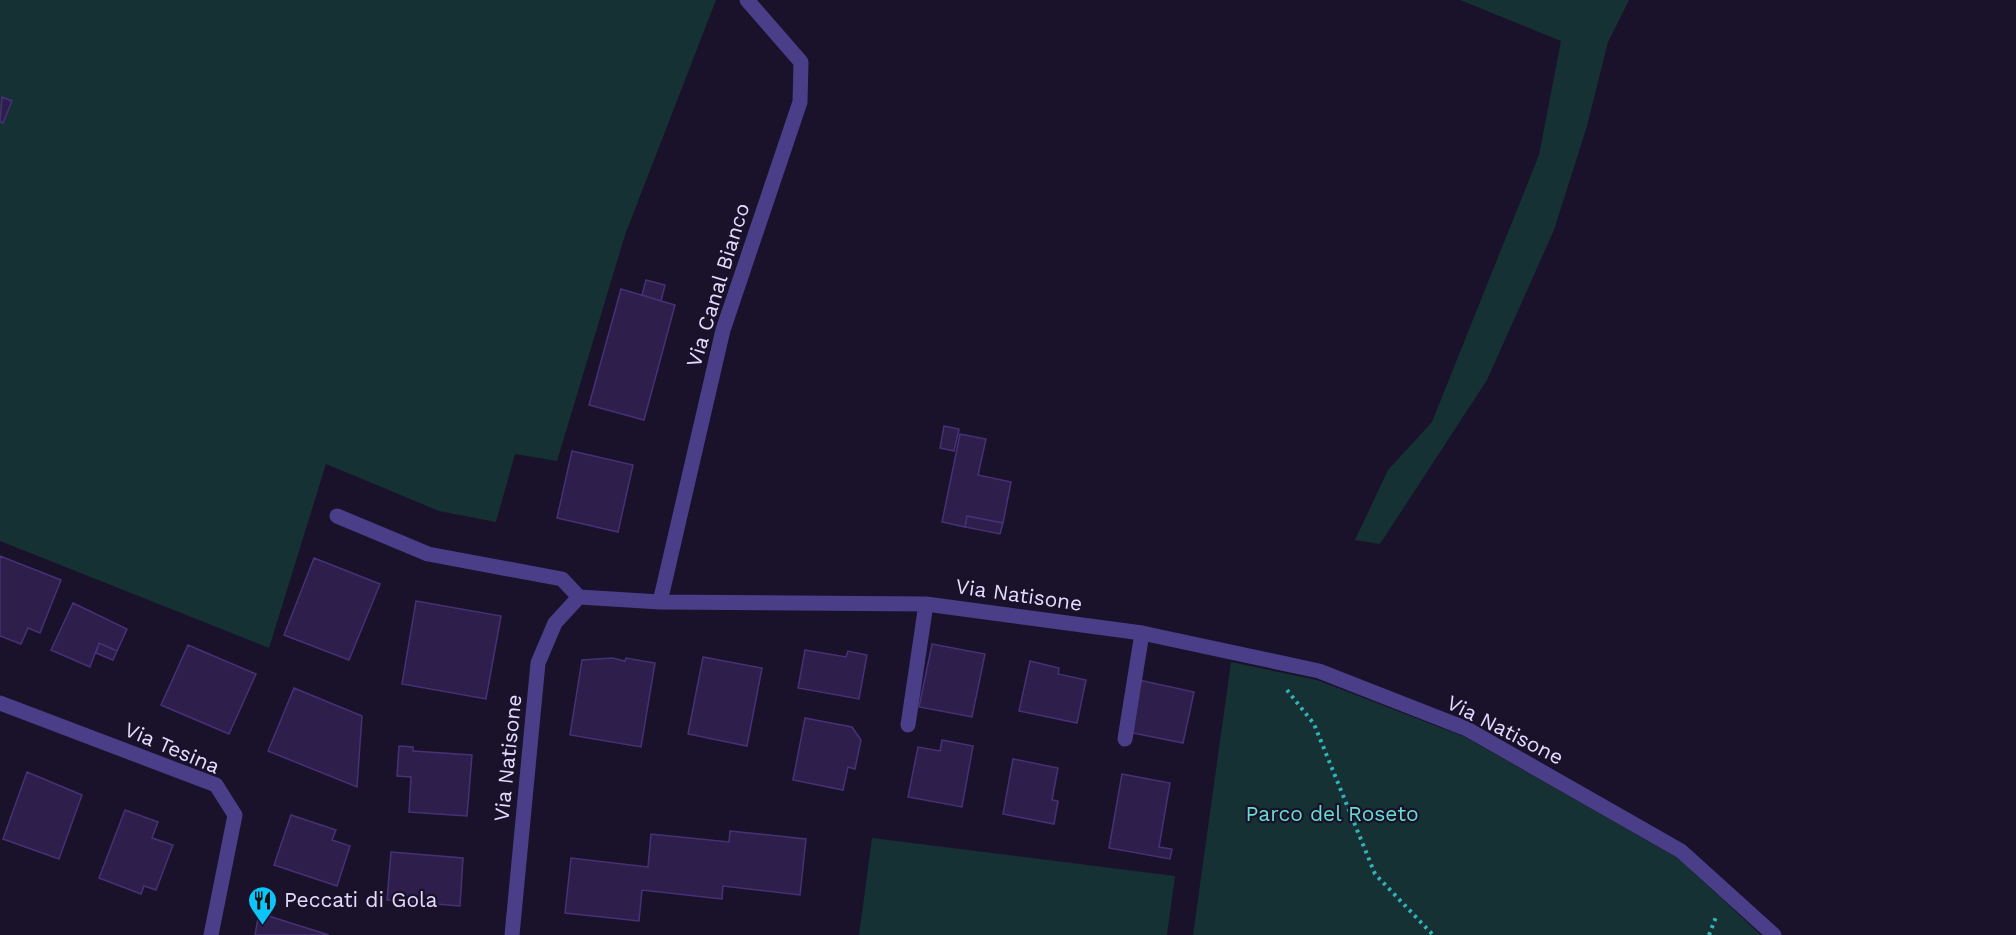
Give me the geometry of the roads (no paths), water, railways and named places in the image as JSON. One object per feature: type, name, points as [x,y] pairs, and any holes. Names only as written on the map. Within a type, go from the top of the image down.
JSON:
[{"type":"street","name":"Via Canal Bianco","points":[[660,602],[723,330],[800,102],[801,62],[747,0]]},
{"type":"street","points":[[337,516],[428,554],[562,579],[579,597]]},
{"type":"street","name":"Via Natisone","points":[[512,935],[538,663],[555,623],[579,597],[660,602],[926,604],[1142,633],[1319,671],[1467,729],[1681,851],[1774,935]]},
{"type":"street","name":"Via Natisone","points":[[908,725],[926,604]]},
{"type":"street","points":[[1125,740],[1142,633]]},
{"type":"street","name":"Via Tesina","points":[[0,703],[216,785],[235,815],[211,935]]},
{"type":"place","name":"Peccati di Gola","points":[[263,926]]},
{"type":"park label","name":"Parco del Roseto","points":[[1332,814]]}]
